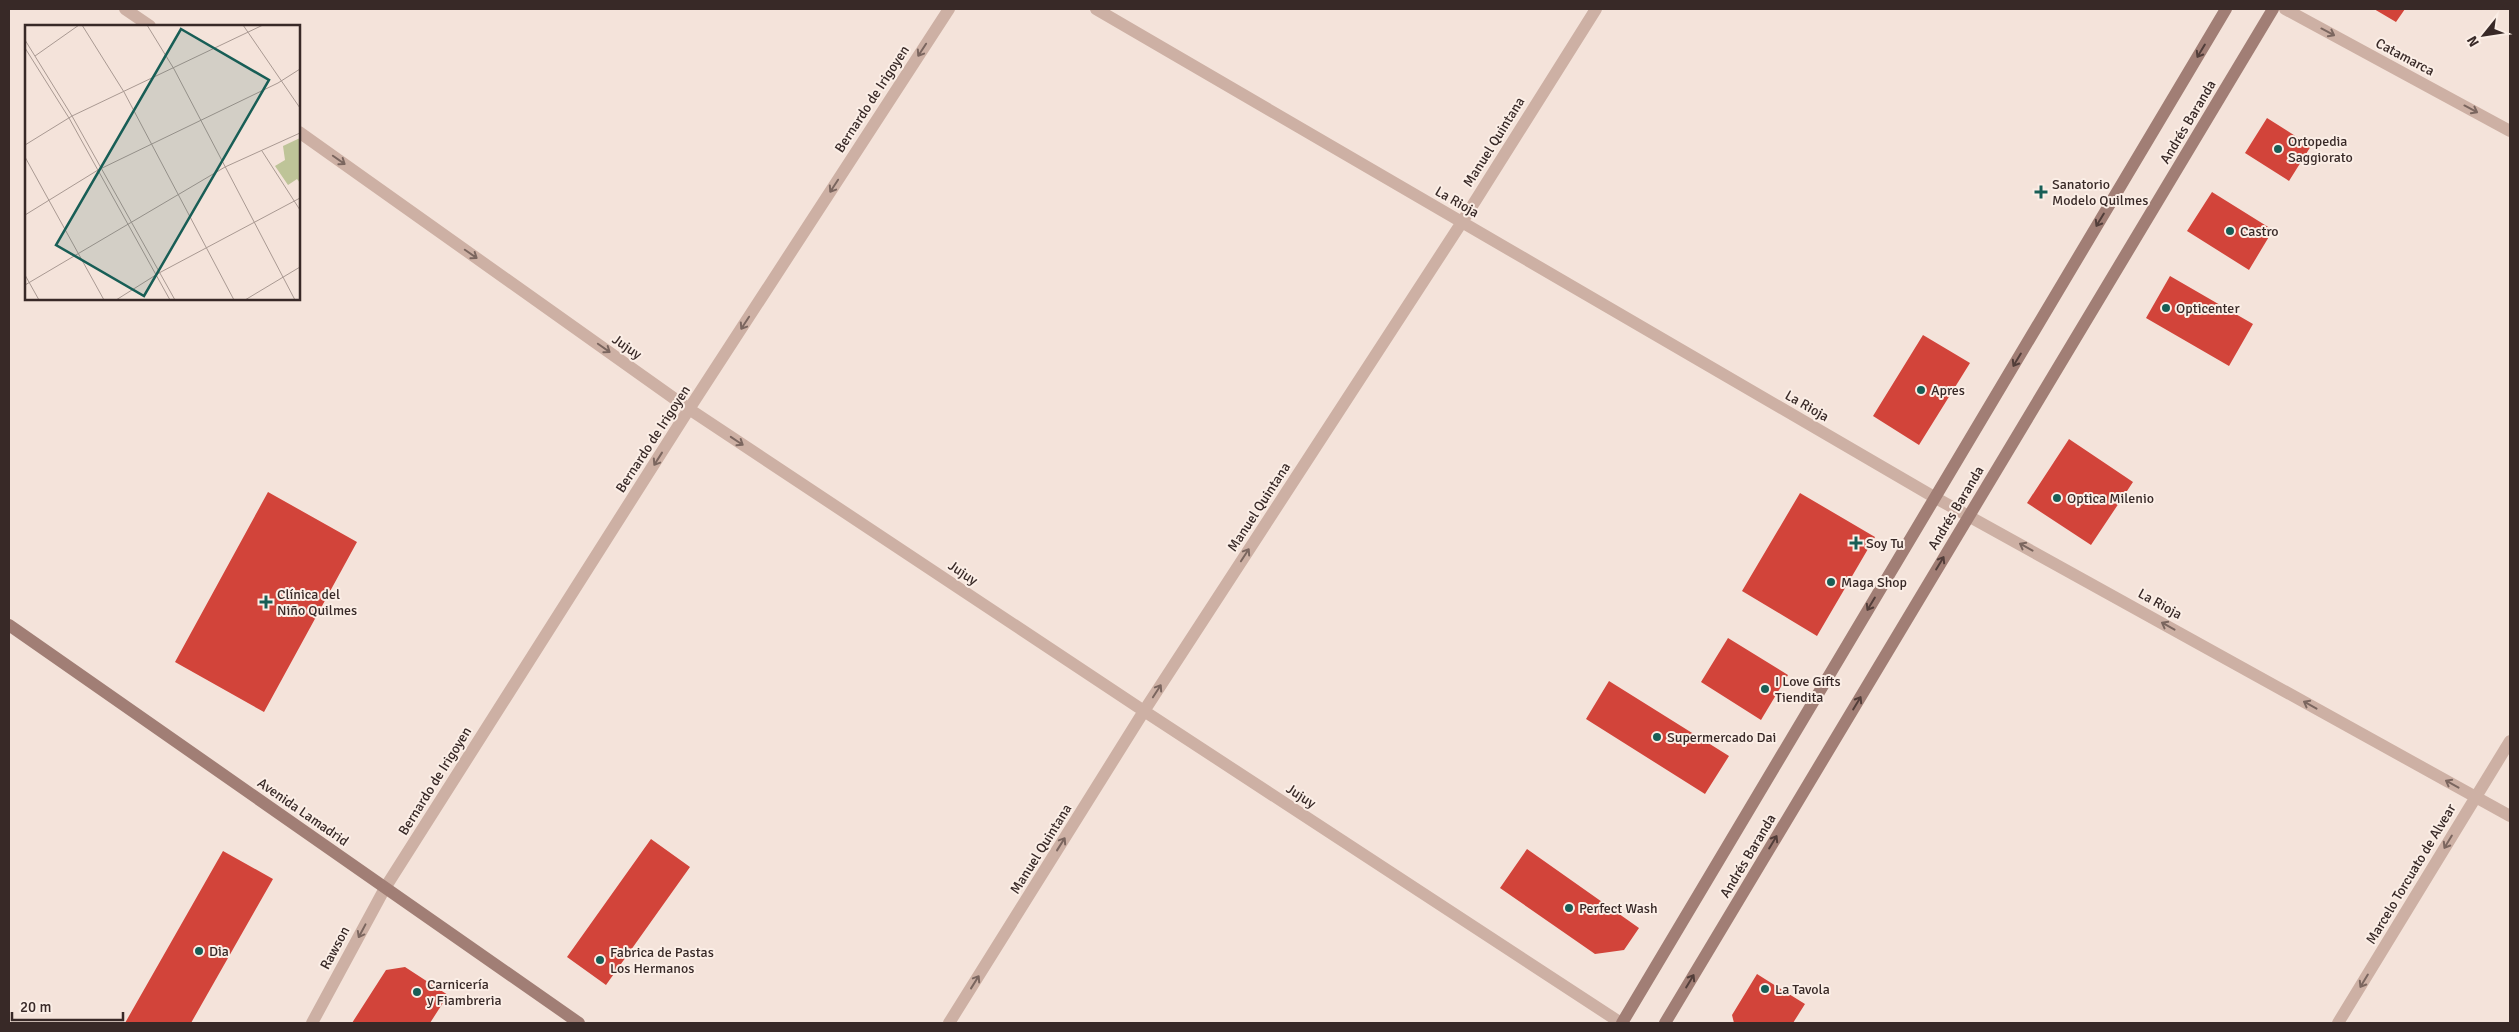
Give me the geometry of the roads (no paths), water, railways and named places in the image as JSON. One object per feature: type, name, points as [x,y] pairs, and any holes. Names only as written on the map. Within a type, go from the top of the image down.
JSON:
[{"type":"main road","name":"Andrés Baranda","points":[[1621,1023],[2226,9]]},
{"type":"main road","name":"Andrés Baranda","points":[[1665,1023],[2273,9]]},
{"type":"main road","name":"Avenida Lamadrid","points":[[9,625],[579,1023]]},
{"type":"street","points":[[125,9],[149,25]]},
{"type":"street","name":"Bernardo de Irigoyen","points":[[385,888],[690,409],[948,9]]},
{"type":"street","name":"La Rioja","points":[[1096,9],[1934,497],[2510,816]]},
{"type":"street","name":"Manuel Quintana","points":[[949,1023],[1144,711],[1462,222],[1596,9]]},
{"type":"street","name":"Catamarca","points":[[2285,9],[2510,131]]},
{"type":"street","name":"Jujuy","points":[[300,133],[690,409],[1144,711],[1621,1023]]},
{"type":"street","name":"Marcelo Torcuato de Alvear","points":[[2338,1023],[2510,741]]},
{"type":"street","name":"Rawson","points":[[312,1023],[385,888]]},
{"type":"place","name":"Ortopedia Saggiorato","points":[[2278,149]]},
{"type":"place","name":"Sanatorio Modelo Quilmes","points":[[2041,192]]},
{"type":"place","name":"Castro","points":[[2230,231]]},
{"type":"place","name":"Opticenter","points":[[2166,308]]},
{"type":"place","name":"Apres","points":[[1921,390]]},
{"type":"place","name":"Optica Milenio","points":[[2057,498]]},
{"type":"place","name":"Soy Tu","points":[[1856,543]]},
{"type":"place","name":"Maga Shop","points":[[1831,582]]},
{"type":"place","name":"Clínica del Niño Quilmes","points":[[266,602]]},
{"type":"place","name":"I Love Gifts Tiendita","points":[[1765,689]]},
{"type":"place","name":"Supermercado Dai","points":[[1657,737]]},
{"type":"place","name":"Perfect Wash","points":[[1569,908]]},
{"type":"place","name":"Dia","points":[[199,951]]},
{"type":"place","name":"Fabrica de Pastas Los Hermanos","points":[[600,960]]},
{"type":"place","name":"La Tavola","points":[[1765,989]]},
{"type":"place","name":"Carnicería y Fiambreria","points":[[417,992]]}]
